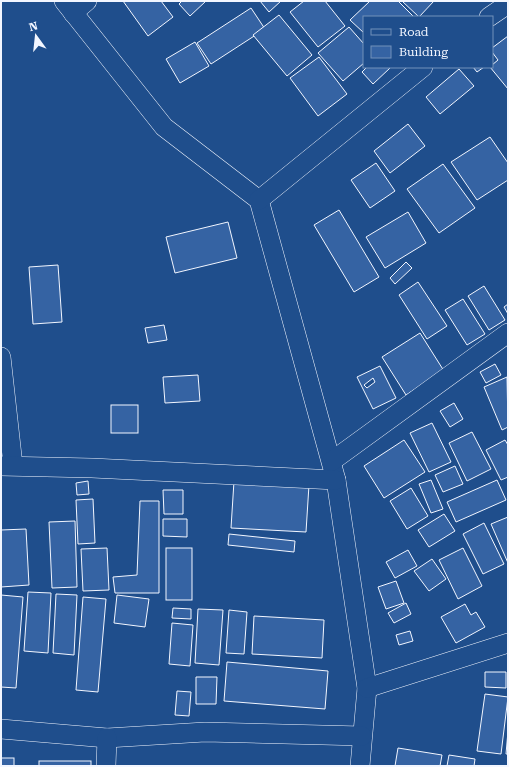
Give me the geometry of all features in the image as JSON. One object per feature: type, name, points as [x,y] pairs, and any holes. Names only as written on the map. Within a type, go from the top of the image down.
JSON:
[{"type":"street","points":[[490,16],[508,4]]},
{"type":"street","points":[[75,5],[164,127],[258,200],[332,461],[336,480],[367,688],[360,766]]},
{"type":"street","points":[[258,200],[422,68]]},
{"type":"street","points":[[332,461],[508,333]]},
{"type":"street","points":[[1,357],[7,466],[336,480]]},
{"type":"street","points":[[367,688],[508,643]]},
{"type":"street","points":[[1,729],[108,738],[205,732],[362,736]]},
{"type":"street","points":[[106,766],[108,738]]},
{"type":"building","points":[[123,1],[161,1],[173,17],[148,36]]},
{"type":"building","points":[[182,1],[206,1],[190,16],[179,4]]},
{"type":"building","points":[[260,1],[281,1],[269,12]]},
{"type":"building","points":[[304,1],[325,1],[345,26],[318,47],[290,12]]},
{"type":"building","points":[[370,1],[398,1],[413,16],[363,16],[363,32],[350,20]]},
{"type":"building","points":[[402,1],[434,1],[420,16],[418,16]]},
{"type":"building","points":[[251,8],[265,29],[211,64],[197,43]]},
{"type":"building","points":[[279,15],[312,55],[287,76],[253,35]]},
{"type":"building","points":[[349,27],[363,43],[363,64],[343,81],[318,53]]},
{"type":"building","points":[[508,36],[508,89],[491,68],[493,68],[493,64],[498,60],[493,53],[493,47]]},
{"type":"building","points":[[195,42],[209,66],[180,83],[166,59]]},
{"type":"building","points":[[319,57],[347,94],[318,116],[290,78]]},
{"type":"building","points":[[366,68],[390,68],[373,84],[362,72]]},
{"type":"building","points":[[474,68],[483,68],[477,72]]},
{"type":"building","points":[[459,69],[474,86],[440,114],[426,97]]},
{"type":"building","points":[[408,124],[425,146],[390,173],[374,151]]},
{"type":"building","points":[[490,137],[508,163],[508,180],[477,200],[451,162]]},
{"type":"building","points":[[376,163],[395,191],[370,208],[351,180]]},
{"type":"building","points":[[443,164],[475,208],[439,233],[407,189]]},
{"type":"building","points":[[339,210],[379,277],[354,292],[314,225]]},
{"type":"building","points":[[408,212],[426,243],[385,268],[366,237]]},
{"type":"building","points":[[228,222],[237,258],[175,273],[166,237]]},
{"type":"building","points":[[406,262],[412,268],[395,284],[390,278]]},
{"type":"building","points":[[58,265],[62,322],[33,324],[29,267]]},
{"type":"building","points":[[418,282],[447,326],[427,339],[399,295]]},
{"type":"building","points":[[484,286],[505,320],[489,330],[468,296]]},
{"type":"building","points":[[463,299],[485,334],[467,345],[445,310]]},
{"type":"building","points":[[508,304],[508,314],[504,307]]},
{"type":"building","points":[[164,325],[167,340],[148,343],[145,328]]},
{"type":"building","points":[[420,333],[444,371],[406,395],[382,357]]},
{"type":"building","points":[[495,364],[501,375],[486,383],[480,372]]},
{"type":"building","points":[[380,366],[396,398],[373,409],[357,377]],"holes":[[[373,378],[375,382],[367,388],[364,385]]]},
{"type":"building","points":[[198,375],[200,401],[165,403],[163,377]]},
{"type":"building","points":[[507,377],[508,427],[502,430],[484,387]]},
{"type":"building","points":[[454,403],[463,419],[450,427],[440,411]]},
{"type":"building","points":[[111,405],[138,405],[138,433],[111,433]]},
{"type":"building","points":[[432,423],[451,462],[429,472],[410,433]]},
{"type":"building","points":[[472,432],[491,469],[467,481],[449,443]]},
{"type":"building","points":[[404,440],[425,472],[384,498],[364,466]]},
{"type":"building","points":[[505,440],[508,445],[508,477],[501,480],[486,450]]},
{"type":"building","points":[[455,466],[463,484],[443,492],[435,475]]},
{"type":"building","points":[[431,480],[443,509],[431,513],[419,484]]},
{"type":"building","points":[[497,480],[506,500],[456,522],[447,502]]},
{"type":"building","points":[[88,481],[89,494],[77,495],[76,483]]},
{"type":"building","points":[[234,481],[309,485],[306,532],[231,528]]},
{"type":"building","points":[[411,488],[428,516],[407,529],[390,501]]},
{"type":"building","points":[[163,490],[183,490],[183,514],[164,514]]},
{"type":"building","points":[[93,499],[95,543],[78,544],[76,500]]},
{"type":"building","points":[[140,501],[159,501],[159,593],[115,593],[113,577],[137,575]]},
{"type":"building","points":[[444,514],[455,531],[429,547],[418,530]]},
{"type":"building","points":[[508,517],[508,563],[491,524]]},
{"type":"building","points":[[163,519],[187,519],[187,537],[163,536]]},
{"type":"building","points":[[75,521],[77,587],[52,588],[49,522]]},
{"type":"building","points":[[484,523],[504,564],[483,574],[463,534]]},
{"type":"building","points":[[26,529],[29,585],[1,587],[1,530]]},
{"type":"building","points":[[229,534],[295,541],[294,552],[228,545]]},
{"type":"building","points":[[107,548],[109,590],[83,591],[81,549]]},
{"type":"building","points":[[166,548],[192,548],[192,600],[166,600]]},
{"type":"building","points":[[463,548],[482,586],[458,599],[439,560]]},
{"type":"building","points":[[408,550],[417,566],[395,578],[386,562]]},
{"type":"building","points":[[432,559],[446,579],[429,591],[414,571]]},
{"type":"building","points":[[396,581],[404,603],[386,609],[378,587]]},
{"type":"building","points":[[28,592],[51,593],[48,653],[24,651]]},
{"type":"building","points":[[56,594],[77,595],[74,655],[53,653]]},
{"type":"building","points":[[1,595],[23,597],[16,688],[1,687]]},
{"type":"building","points":[[117,595],[149,599],[145,627],[114,623]]},
{"type":"building","points":[[83,597],[106,599],[98,692],[76,690]]},
{"type":"building","points":[[406,603],[411,614],[394,623],[388,613]]},
{"type":"building","points":[[465,604],[471,615],[476,612],[485,627],[456,643],[441,617]]},
{"type":"building","points":[[173,608],[191,609],[191,619],[172,618]]},
{"type":"building","points":[[198,609],[223,610],[219,665],[195,663]]},
{"type":"building","points":[[229,610],[247,612],[244,654],[226,653]]},
{"type":"building","points":[[254,616],[324,620],[322,658],[252,654]]},
{"type":"building","points":[[172,623],[193,625],[190,666],[169,664]]},
{"type":"building","points":[[410,631],[413,641],[399,645],[396,635]]},
{"type":"building","points":[[227,662],[328,671],[325,709],[224,701]]},
{"type":"building","points":[[485,672],[506,672],[506,688],[485,687]]},
{"type":"building","points":[[196,677],[217,677],[216,704],[196,704]]},
{"type":"building","points":[[177,691],[191,692],[189,716],[175,715]]},
{"type":"building","points":[[485,694],[508,697],[501,754],[477,751]]},
{"type":"building","points":[[508,731],[508,754],[506,754]]},
{"type":"building","points":[[398,748],[442,755],[440,766],[395,766]]},
{"type":"building","points":[[449,755],[475,759],[474,766],[447,766]]},
{"type":"building","points":[[1,758],[14,758],[14,766],[1,766]]},
{"type":"building","points":[[39,761],[91,761],[91,766],[39,766]]}]
